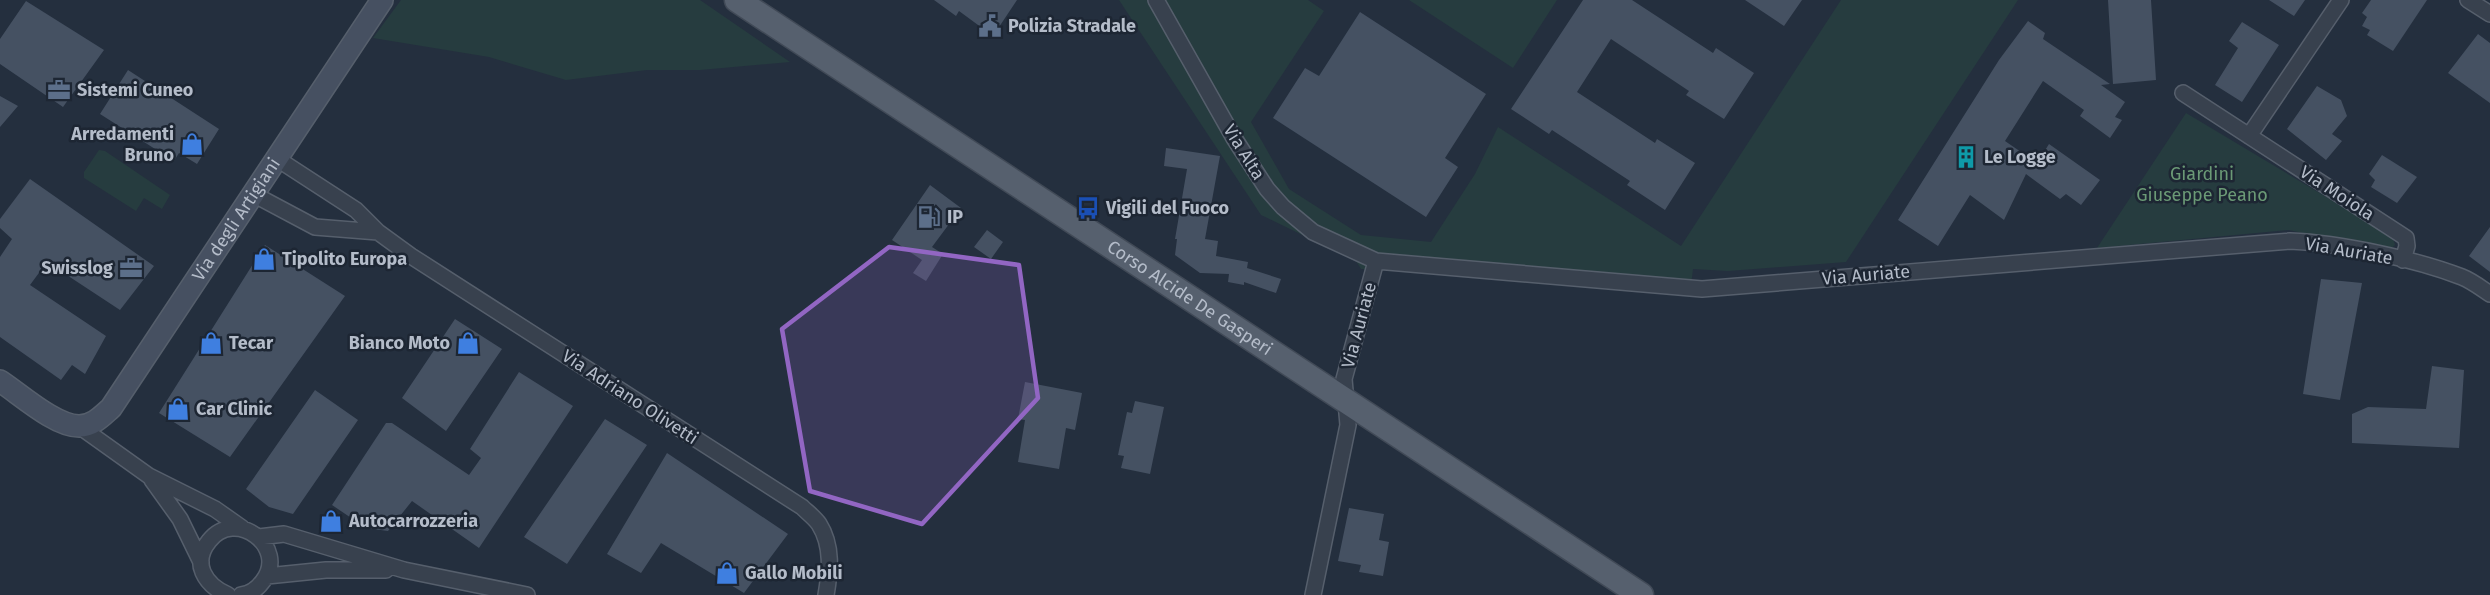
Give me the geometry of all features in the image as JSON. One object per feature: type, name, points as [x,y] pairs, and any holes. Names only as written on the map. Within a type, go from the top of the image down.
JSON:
[{"type":"main road","name":"Via degli Artigiani","points":[[79,426],[96,422],[111,408],[382,0]]},
{"type":"main road","name":"Corso Alcide De Gasperi","points":[[737,0],[1641,595]]},
{"type":"main road","points":[[0,381],[60,421],[79,426]]},
{"type":"street","name":"Via Alta","points":[[1156,0],[1234,138],[1267,189],[1283,207],[1313,232],[1376,261]]},
{"type":"street","points":[[2249,136],[2341,0]]},
{"type":"street","points":[[2468,0],[2490,14]]},
{"type":"street","name":"Via Moiola","points":[[2183,93],[2406,238],[2407,246],[2403,260]]},
{"type":"street","name":"Via Adriano Olivetti","points":[[276,158],[356,210],[378,232],[411,256],[802,507],[819,524],[828,548],[830,570],[826,595]]},
{"type":"street","points":[[253,194],[315,227],[378,232]]},
{"type":"street","name":"Via Auriate","points":[[1313,595],[1348,425],[1344,379],[1376,261],[1702,289],[2289,241],[2364,251],[2403,260],[2462,277],[2490,294]]},
{"type":"street","points":[[79,426],[149,476],[215,509],[259,537],[267,548],[270,562],[267,576],[258,588],[241,595]]},
{"type":"street","points":[[149,476],[180,519],[201,562],[204,577],[214,589],[228,595]]},
{"type":"street","points":[[201,562],[204,547],[213,535],[227,528],[242,528]]},
{"type":"street","points":[[259,537],[284,534],[404,570],[527,595]]},
{"type":"street","points":[[267,576],[326,570],[404,570]]},
{"type":"highlighted area","points":[[889,247],[1019,265],[1038,398],[922,524],[810,491],[782,329]]},
{"type":"green space","points":[[401,0],[700,0],[790,62],[700,70],[647,70],[566,80],[489,57],[373,38]]},
{"type":"green space","points":[[1119,0],[1308,0],[1324,11],[1251,122],[1289,189],[1361,235],[1431,242],[1475,174],[1498,127],[1681,246],[1841,0],[2018,0],[1846,262],[1728,271],[1693,269],[1690,294],[1361,269],[1356,261],[1261,215]]},
{"type":"green space","points":[[1409,0],[1557,0],[1513,68]]},
{"type":"green space","name":"Giardini Giuseppe Peano","points":[[2186,113],[2373,225],[2393,239],[2395,245],[2387,252],[2289,230],[2097,248]]},
{"type":"green space","points":[[99,150],[105,151],[170,195],[162,209],[144,198],[136,211],[84,178],[84,172]]},
{"type":"building","name":"Polizia Stradale","points":[[934,0],[1017,0],[993,36],[959,11],[956,16]]},
{"type":"building","points":[[1583,0],[1632,0],[1713,53],[1716,48],[1754,73],[1724,119],[1686,95],[1689,91],[1611,39],[1577,92],[1655,143],[1657,139],[1695,163],[1665,210],[1627,185],[1630,181],[1552,130],[1549,134],[1511,109]]},
{"type":"building","points":[[1745,0],[1802,0],[1784,26]]},
{"type":"building","points":[[2108,0],[2151,0],[2156,80],[2113,84]]},
{"type":"building","points":[[2269,0],[2305,0],[2294,16]]},
{"type":"building","points":[[2371,0],[2427,0],[2393,51],[2367,35],[2370,30],[2362,26],[2367,17],[2362,13]]},
{"type":"building","points":[[26,1],[104,50],[63,107],[0,64],[0,39]]},
{"type":"building","points":[[1360,12],[1486,94],[1445,158],[1458,167],[1426,217],[1273,118],[1305,68],[1319,76]]},
{"type":"building","points":[[2028,21],[2045,33],[2043,39],[2110,84],[2101,85],[2125,102],[2115,117],[2122,120],[2110,138],[2080,116],[2084,110],[2043,81],[2005,141],[2037,163],[2049,144],[2100,180],[2081,205],[2066,194],[2060,199],[2026,174],[2004,220],[1970,195],[1938,246],[1898,220],[1999,60]]},
{"type":"building","points":[[2242,22],[2279,45],[2242,102],[2215,85],[2238,48],[2229,41]]},
{"type":"building","points":[[2478,34],[2490,43],[2490,103],[2448,73]]},
{"type":"building","points":[[128,70],[219,129],[197,164],[179,153],[174,161],[100,114]]},
{"type":"building","points":[[2317,86],[2341,100],[2347,116],[2332,134],[2342,141],[2326,160],[2287,129]]},
{"type":"building","points":[[0,96],[18,106],[0,127]]},
{"type":"building","points":[[1166,148],[1220,156],[1205,239],[1218,241],[1216,256],[1248,262],[1247,268],[1281,279],[1276,293],[1244,282],[1244,285],[1228,282],[1229,274],[1200,273],[1175,255],[1177,239],[1175,239],[1187,169],[1164,166]]},
{"type":"building","points":[[2382,155],[2417,177],[2397,203],[2371,187],[2375,180],[2369,174]]},
{"type":"building","points":[[30,179],[154,266],[120,310],[47,262],[30,285],[106,336],[85,374],[72,365],[61,380],[0,337],[0,257],[12,239],[0,228],[0,219]]},
{"type":"building","points":[[930,185],[961,208],[932,247],[943,254],[926,281],[913,273],[922,260],[892,240]]},
{"type":"building","points":[[2490,227],[2490,272],[2469,256]]},
{"type":"building","points":[[987,230],[1003,242],[991,259],[974,247]]},
{"type":"building","points":[[265,245],[345,296],[230,457],[159,413]]},
{"type":"building","points":[[2321,279],[2362,283],[2340,400],[2303,394]]},
{"type":"building","points":[[455,319],[502,349],[446,431],[402,398]]},
{"type":"building","points":[[2432,366],[2464,370],[2459,448],[2352,443],[2352,414],[2368,407],[2426,409]]},
{"type":"building","points":[[519,372],[573,406],[479,548],[412,501],[388,531],[366,528],[332,505],[386,423],[392,423],[469,475],[481,458],[470,449]]},
{"type":"building","points":[[1025,382],[1082,393],[1075,430],[1066,428],[1059,469],[1018,462],[1025,420],[1018,419]]},
{"type":"building","points":[[315,390],[358,420],[293,514],[269,507],[246,489]]},
{"type":"building","points":[[1135,401],[1164,407],[1150,474],[1121,468],[1124,456],[1118,455],[1127,412],[1132,413]]},
{"type":"building","points":[[605,419],[647,445],[567,564],[524,537]]},
{"type":"building","points":[[667,453],[788,534],[744,593],[661,543],[641,573],[607,554]]},
{"type":"building","points":[[1349,508],[1384,514],[1379,540],[1389,542],[1383,576],[1359,572],[1361,565],[1338,561]]},
{"type":"place","name":"Polizia Stradale","points":[[990,26]]},
{"type":"place","name":"Sistemi Cuneo","points":[[59,90]]},
{"type":"place","name":"Arredamenti Bruno","points":[[192,144]]},
{"type":"place","name":"Le Logge","points":[[1966,157]]},
{"type":"place","name":"Vigili del Fuoco","points":[[1088,208]]},
{"type":"place","name":"IP","points":[[929,217]]},
{"type":"place","name":"Tipolito Europa","points":[[264,259]]},
{"type":"place","name":"Swisslog","points":[[131,268]]},
{"type":"place","name":"Tecar","points":[[211,343]]},
{"type":"place","name":"Bianco Moto","points":[[468,343]]},
{"type":"place","name":"Car Clinic","points":[[178,409]]},
{"type":"place","name":"Autocarrozzeria","points":[[331,521]]},
{"type":"place","name":"Gallo Mobili","points":[[727,573]]}]
